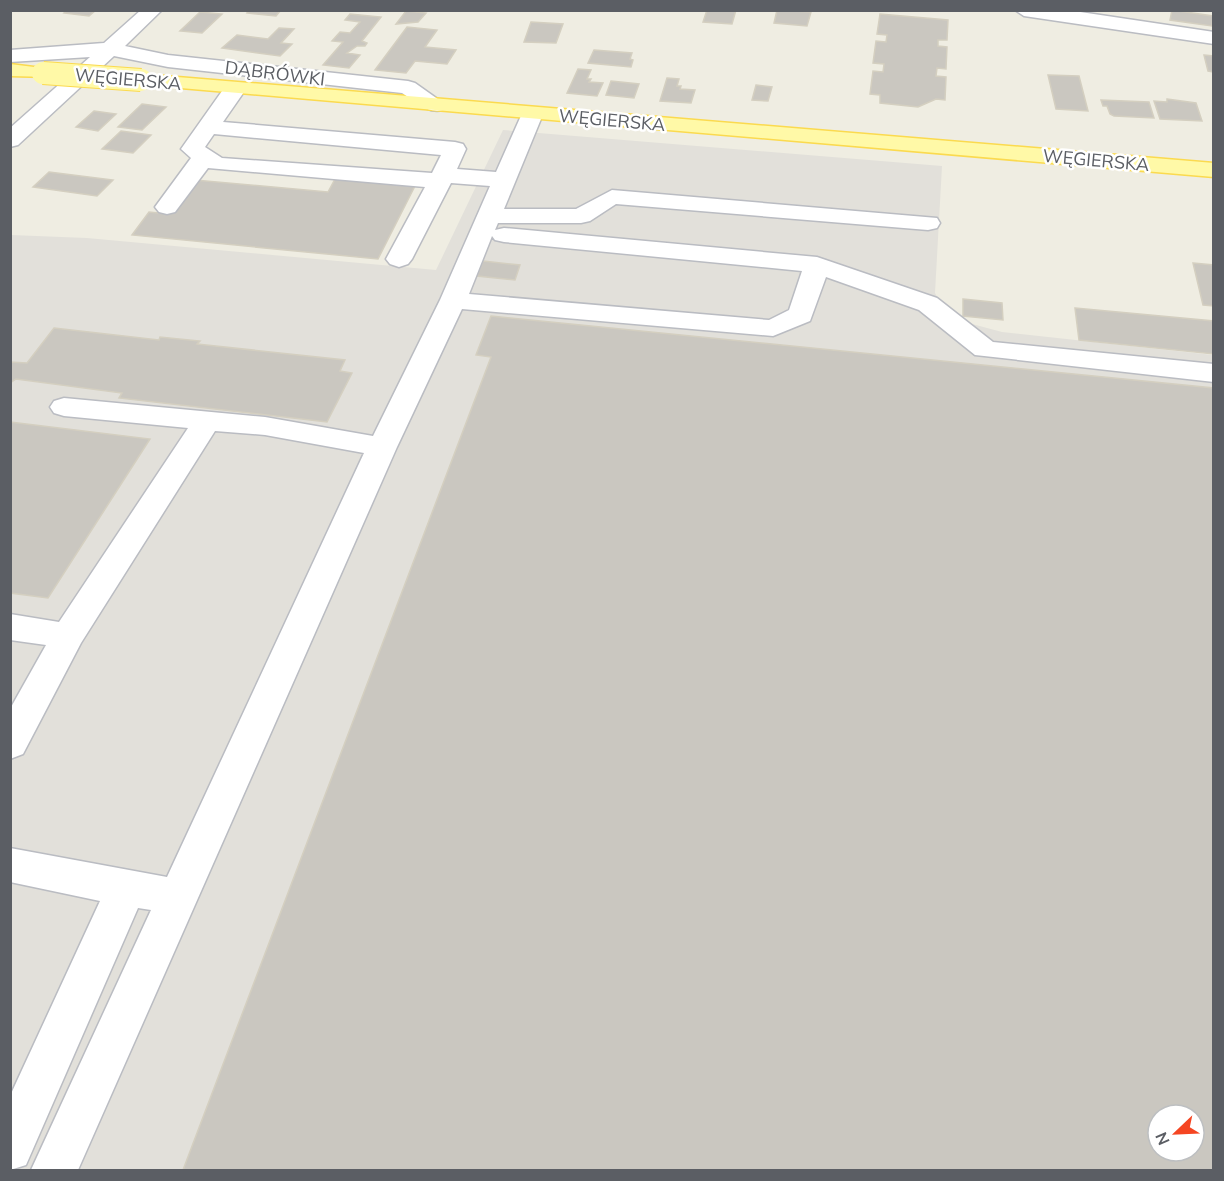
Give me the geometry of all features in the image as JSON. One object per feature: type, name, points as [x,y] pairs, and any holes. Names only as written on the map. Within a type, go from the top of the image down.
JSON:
[{"type":"main road","name":"WĘGIERSKA","points":[[10,70],[1214,170]]},
{"type":"street","points":[[10,140],[153,10]]},
{"type":"street","points":[[1024,10],[1214,38]]},
{"type":"street","name":"DĄBRÓWKI","points":[[10,56],[110,49],[168,60],[408,87],[435,105]]},
{"type":"street","points":[[235,88],[192,149],[217,164],[503,180]]},
{"type":"street","points":[[54,1170],[381,447],[453,300],[532,114]]},
{"type":"street","points":[[207,127],[455,149],[399,259]]},
{"type":"street","points":[[167,207],[204,157]]},
{"type":"street","points":[[485,224],[581,216],[612,197],[928,223]]},
{"type":"street","points":[[485,224],[817,265],[928,304],[986,348],[1214,373]]},
{"type":"street","points":[[453,300],[773,328],[801,315],[817,265]]},
{"type":"street","points":[[64,407],[265,426],[381,447]]},
{"type":"street","points":[[10,744],[68,636],[207,421]]},
{"type":"street","points":[[10,627],[68,636]]},
{"type":"street","points":[[10,865],[126,889],[178,896]]},
{"type":"street","points":[[10,1149],[126,889]]},
{"type":"shaded area","points":[[503,130],[942,166],[935,293],[946,313],[957,320],[1002,332],[1213,355],[1213,1170],[11,1170],[11,235],[87,238],[436,270]]},
{"type":"building","points":[[67,10],[96,10],[89,16],[64,13]]},
{"type":"building","points":[[249,10],[281,10],[276,16],[247,13]]},
{"type":"building","points":[[707,10],[736,10],[732,24],[703,22]]},
{"type":"building","points":[[777,10],[811,12],[807,26],[774,23]]},
{"type":"building","points":[[1172,10],[1213,16],[1212,26],[1170,20]]},
{"type":"building","points":[[406,11],[426,13],[418,22],[396,24]]},
{"type":"building","points":[[200,12],[222,14],[202,33],[180,31]]},
{"type":"building","points":[[350,14],[381,17],[362,41],[367,43],[365,46],[357,46],[347,53],[360,55],[349,68],[323,65],[343,42],[332,41],[340,32],[350,33],[360,22],[345,20]]},
{"type":"building","points":[[880,14],[948,20],[947,40],[938,40],[938,46],[947,47],[946,69],[937,68],[936,76],[946,77],[945,100],[936,99],[918,107],[880,103],[880,95],[870,94],[873,71],[883,72],[884,64],[873,63],[876,41],[886,42],[887,35],[877,34]]},
{"type":"building","points":[[531,22],[563,24],[556,43],[524,42]]},
{"type":"building","points":[[407,27],[437,30],[425,47],[456,50],[447,64],[415,61],[406,73],[375,70]]},
{"type":"building","points":[[279,28],[294,29],[281,43],[292,44],[280,56],[222,48],[237,35],[268,39]]},
{"type":"building","points":[[594,50],[632,53],[631,67],[588,63]]},
{"type":"building","points":[[1204,55],[1214,56],[1214,72],[1208,71]]},
{"type":"building","points":[[578,69],[591,70],[587,79],[591,79],[589,82],[603,83],[597,96],[567,93]]},
{"type":"building","points":[[1048,75],[1079,76],[1088,111],[1056,109]]},
{"type":"building","points":[[667,78],[679,79],[677,86],[681,86],[680,89],[695,90],[691,103],[660,101]]},
{"type":"building","points":[[611,81],[639,84],[634,98],[606,95]]},
{"type":"building","points":[[756,85],[772,87],[768,101],[752,100]]},
{"type":"building","points":[[1167,99],[1196,103],[1202,121],[1160,119],[1154,101],[1167,102]]},
{"type":"building","points":[[1101,100],[1149,102],[1154,118],[1114,116],[1110,114],[1107,106],[1103,106]]},
{"type":"building","points":[[142,104],[166,107],[142,130],[118,127]]},
{"type":"building","points":[[94,111],[116,114],[98,131],[76,127]]},
{"type":"building","points":[[121,131],[151,135],[133,153],[102,149]]},
{"type":"building","points":[[49,172],[113,180],[97,196],[33,187]]},
{"type":"building","points":[[335,179],[415,186],[378,259],[132,235],[149,212],[169,214],[195,180],[328,192]]},
{"type":"building","points":[[483,261],[520,265],[515,280],[477,276]]},
{"type":"building","points":[[1193,263],[1214,265],[1214,306],[1203,305]]},
{"type":"building","points":[[963,299],[1002,303],[1003,320],[963,316]]},
{"type":"building","points":[[1075,308],[1214,321],[1214,354],[1079,340]]},
{"type":"building","points":[[491,316],[1214,388],[1214,1170],[183,1170],[491,357],[476,355]]},
{"type":"building","points":[[54,328],[159,340],[160,337],[200,341],[197,344],[345,360],[340,371],[352,373],[327,422],[119,398],[122,393],[16,379],[10,383],[10,362],[27,363]]},
{"type":"building","points":[[10,422],[150,439],[48,598],[10,593]]}]
